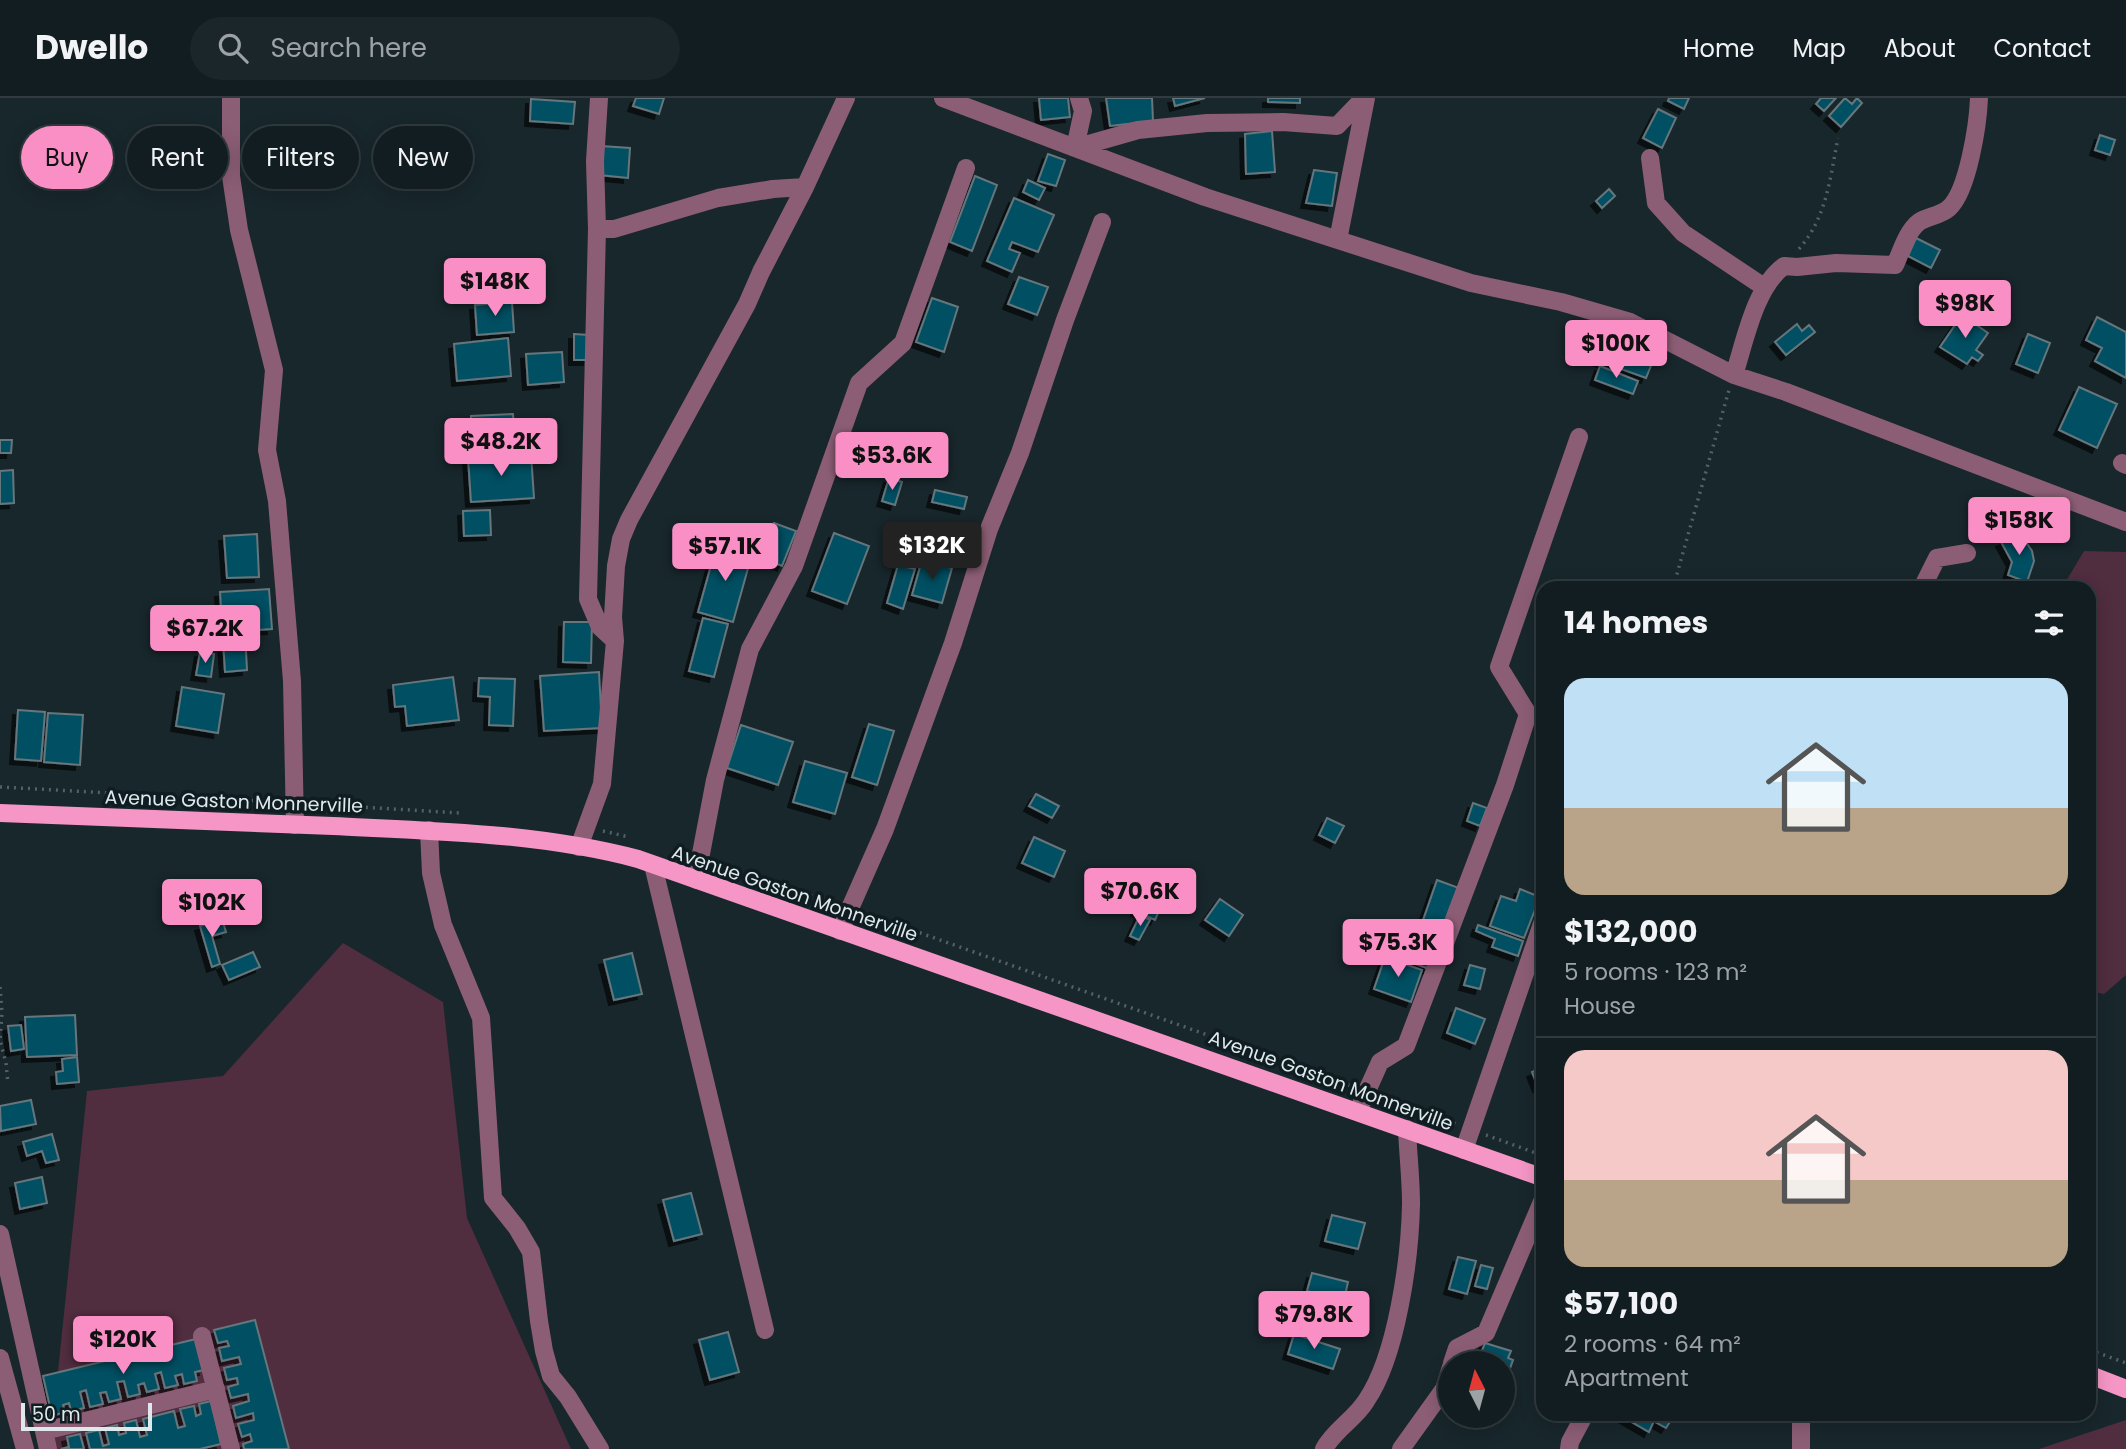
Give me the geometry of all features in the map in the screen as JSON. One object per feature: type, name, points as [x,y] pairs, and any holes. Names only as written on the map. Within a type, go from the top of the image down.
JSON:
[{"type":"main road","name":"Avenue Gaston Monnerville","points":[[0,813],[429,830],[526,839],[609,852],[653,865],[1536,1175]]},
{"type":"main road","points":[[2096,1377],[2126,1389]]},
{"type":"street","points":[[231,98],[230,176],[239,230],[274,370],[267,450],[277,501],[292,681],[295,825]]},
{"type":"street","points":[[599,98],[595,161],[597,229],[588,598],[600,627],[615,641]]},
{"type":"street","points":[[579,847],[602,784],[615,641],[616,566],[621,539],[741,316],[846,98]]},
{"type":"street","points":[[943,98],[1205,197],[1471,283],[1561,302],[1630,323],[1734,375],[2126,522]]},
{"type":"street","points":[[1075,148],[1083,111],[1079,98]]},
{"type":"street","points":[[1075,148],[1139,130],[1207,123],[1283,122],[1338,126],[1365,98]]},
{"type":"street","points":[[1338,240],[1365,98]]},
{"type":"street","points":[[1734,375],[1764,287],[1774,273],[1784,266],[1836,263],[1895,265],[1907,238],[1918,223],[1949,208],[1961,192],[1979,98]]},
{"type":"street","points":[[1650,158],[1656,203],[1683,233],[1764,287]]},
{"type":"street","points":[[696,880],[715,780],[750,649],[794,566],[859,383],[903,343],[966,168]]},
{"type":"street","points":[[597,229],[614,229],[744,192],[805,187]]},
{"type":"street","points":[[840,931],[885,829],[953,643],[989,529],[1020,453],[1101,222]]},
{"type":"street","points":[[1358,1111],[1380,1062],[1406,1046],[1517,750],[1528,714],[1499,667],[1579,437]]},
{"type":"street","points":[[1926,581],[1937,558],[1967,553]]},
{"type":"street","points":[[429,830],[431,873],[443,925],[481,1018],[493,1198],[517,1228],[531,1252],[540,1331],[551,1376],[568,1397],[600,1449]]},
{"type":"street","points":[[653,865],[765,1330]]},
{"type":"street","points":[[1464,1150],[1536,941]]},
{"type":"street","points":[[1324,1449],[1329,1440],[1366,1401],[1389,1351],[1405,1273],[1411,1203],[1406,1129]]},
{"type":"street","points":[[1456,1351],[1486,1334],[1536,1217]]},
{"type":"street","points":[[0,1234],[48,1449]]},
{"type":"street","points":[[202,1336],[231,1449]]},
{"type":"street","points":[[0,1358],[25,1449]]},
{"type":"street","points":[[44,1431],[216,1388]]},
{"type":"street","points":[[1401,1449],[1438,1397]]},
{"type":"street","points":[[1569,1449],[1582,1421]]},
{"type":"street","points":[[1801,1421],[1801,1449]]},
{"type":"path","points":[[1784,266],[1809,237],[1824,207],[1838,138]]},
{"type":"path","points":[[1675,581],[1734,375]]},
{"type":"path","points":[[0,987],[0,1040],[8,1084]]},
{"type":"path","points":[[2096,1352],[2126,1363]]},
{"type":"shaded area","points":[[2084,551],[2126,552],[2126,975],[2104,994],[2096,992],[2096,581],[2066,581]]},
{"type":"shaded area","points":[[343,943],[443,1002],[467,1218],[571,1449],[50,1449],[87,1091],[223,1076]]},
{"type":"shaded area","points":[[2126,1420],[2126,1449],[2039,1449]]},
{"type":"building","points":[[636,98],[664,98],[659,114],[633,106]]},
{"type":"building","points":[[1039,98],[1068,98],[1070,117],[1041,120]]},
{"type":"building","points":[[1106,98],[1152,98],[1153,121],[1110,126]]},
{"type":"building","points":[[1173,98],[1205,98],[1175,106]]},
{"type":"building","points":[[1268,98],[1300,98],[1300,103],[1268,102]]},
{"type":"building","points":[[1669,98],[1689,98],[1684,109],[1668,101]]},
{"type":"building","points":[[1821,98],[1836,98],[1824,111],[1816,104]]},
{"type":"building","points":[[1845,98],[1852,104],[1857,98],[1862,103],[1841,127],[1829,116]]},
{"type":"building","points":[[531,99],[575,102],[573,124],[530,121]]},
{"type":"building","points":[[1658,109],[1676,118],[1662,148],[1643,138]]},
{"type":"building","points":[[1272,131],[1275,172],[1246,174],[1245,134]]},
{"type":"building","points":[[2100,135],[2115,140],[2110,155],[2095,150]]},
{"type":"building","points":[[601,146],[630,148],[628,178],[599,175]]},
{"type":"building","points":[[1048,154],[1065,160],[1056,186],[1038,181]]},
{"type":"building","points":[[1314,170],[1337,173],[1332,206],[1306,203]]},
{"type":"building","points":[[975,176],[997,185],[972,251],[950,242]]},
{"type":"building","points":[[1028,180],[1045,188],[1039,200],[1023,192]]},
{"type":"building","points":[[1609,189],[1615,196],[1602,208],[1596,201]]},
{"type":"building","points":[[1014,198],[1054,215],[1038,252],[1012,242],[1009,249],[1020,253],[1012,272],[987,261]]},
{"type":"building","points":[[1916,238],[1940,250],[1931,268],[1908,256]]},
{"type":"building","points":[[1019,277],[1048,287],[1037,315],[1008,304]]},
{"type":"building","points":[[932,298],[958,307],[944,352],[916,342]]},
{"type":"building","points":[[512,302],[514,332],[477,335],[475,305]]},
{"type":"building","points":[[1962,315],[1988,333],[1976,350],[1983,355],[1978,361],[1972,357],[1967,364],[1940,347]]},
{"type":"building","points":[[2097,317],[2126,332],[2126,378],[2095,361],[2102,348],[2086,340]]},
{"type":"building","points":[[1797,324],[1802,331],[1809,325],[1815,332],[1786,355],[1775,342]]},
{"type":"building","points":[[574,334],[589,335],[588,360],[574,360]]},
{"type":"building","points":[[2028,334],[2050,343],[2038,373],[2016,364]]},
{"type":"building","points":[[508,338],[511,376],[457,381],[454,344]]},
{"type":"building","points":[[1605,346],[1652,363],[1646,378],[1599,361]]},
{"type":"building","points":[[562,352],[564,382],[528,385],[526,354]]},
{"type":"building","points":[[1600,366],[1638,381],[1633,394],[1595,380]]},
{"type":"building","points":[[2079,387],[2117,404],[2097,448],[2059,430]]},
{"type":"building","points":[[513,414],[515,444],[472,446],[471,416]]},
{"type":"building","points":[[467,424],[468,445],[455,446],[454,425]]},
{"type":"building","points":[[0,440],[12,440],[11,453],[0,453]]},
{"type":"building","points":[[531,454],[534,498],[471,502],[468,458]]},
{"type":"building","points":[[13,470],[14,503],[0,504],[0,471]]},
{"type":"building","points":[[889,478],[902,482],[895,505],[882,501]]},
{"type":"building","points":[[935,490],[967,497],[964,509],[932,502]]},
{"type":"building","points":[[490,510],[491,535],[464,536],[463,511]]},
{"type":"building","points":[[774,523],[796,531],[782,566],[761,557]]},
{"type":"building","points":[[940,529],[959,535],[954,551],[935,545]]},
{"type":"building","points":[[834,533],[869,546],[847,604],[812,591]]},
{"type":"building","points":[[2020,533],[2032,551],[2034,561],[2027,581],[2008,575],[2012,562],[2001,542]]},
{"type":"building","points":[[257,534],[259,577],[227,578],[224,536]]},
{"type":"building","points":[[717,544],[752,554],[733,622],[698,612]]},
{"type":"building","points":[[922,560],[952,568],[942,603],[912,595]]},
{"type":"building","points":[[898,565],[915,569],[903,609],[887,603]]},
{"type":"building","points":[[269,589],[272,629],[245,631],[247,670],[225,672],[220,592]]},
{"type":"building","points":[[703,618],[728,624],[714,677],[689,671]]},
{"type":"building","points":[[564,622],[592,622],[591,663],[563,662]]},
{"type":"building","points":[[200,652],[214,654],[211,677],[196,675]]},
{"type":"building","points":[[599,672],[602,728],[544,731],[540,676]]},
{"type":"building","points":[[453,677],[459,720],[407,726],[405,706],[395,707],[393,685]]},
{"type":"building","points":[[479,678],[515,679],[513,726],[489,725],[490,697],[478,696]]},
{"type":"building","points":[[182,687],[224,694],[218,733],[176,726]]},
{"type":"building","points":[[18,710],[45,712],[41,761],[15,759]]},
{"type":"building","points":[[48,713],[83,715],[80,765],[44,762]]},
{"type":"building","points":[[869,724],[894,731],[877,785],[852,777]]},
{"type":"building","points":[[741,725],[793,742],[778,785],[727,768]]},
{"type":"building","points":[[805,761],[847,773],[835,814],[793,802]]},
{"type":"building","points":[[1036,794],[1059,806],[1052,818],[1029,806]]},
{"type":"building","points":[[1473,803],[1487,808],[1480,826],[1467,821]]},
{"type":"building","points":[[1327,818],[1344,826],[1335,843],[1319,835]]},
{"type":"building","points":[[1034,837],[1065,851],[1054,877],[1022,863]]},
{"type":"building","points":[[1157,870],[1175,879],[1160,909],[1141,900]]},
{"type":"building","points":[[1437,880],[1459,888],[1444,933],[1421,926]]},
{"type":"building","points":[[1520,889],[1536,895],[1536,907],[1524,938],[1490,926],[1501,896],[1516,901]]},
{"type":"building","points":[[1220,899],[1243,915],[1229,936],[1205,920]]},
{"type":"building","points":[[1141,902],[1159,911],[1155,920],[1136,911]]},
{"type":"building","points":[[1140,915],[1150,920],[1139,940],[1130,936]]},
{"type":"building","points":[[222,919],[226,932],[212,936],[220,964],[212,967],[200,926]]},
{"type":"building","points":[[1478,925],[1523,941],[1518,956],[1492,947],[1495,939],[1476,931]]},
{"type":"building","points":[[1410,945],[1434,954],[1429,969],[1405,960]]},
{"type":"building","points":[[253,952],[260,967],[229,980],[222,965]]},
{"type":"building","points":[[632,953],[642,994],[614,1000],[604,960]]},
{"type":"building","points":[[1385,957],[1422,970],[1411,1002],[1374,989]]},
{"type":"building","points":[[1470,965],[1485,969],[1480,989],[1464,985]]},
{"type":"building","points":[[1456,1008],[1485,1019],[1475,1044],[1447,1033]]},
{"type":"building","points":[[75,1015],[77,1055],[27,1057],[25,1017]]},
{"type":"building","points":[[21,1025],[24,1049],[11,1051],[8,1026]]},
{"type":"building","points":[[77,1057],[79,1082],[57,1084],[56,1072],[63,1071],[62,1059]]},
{"type":"building","points":[[31,1100],[36,1124],[1,1131],[0,1106]]},
{"type":"building","points":[[52,1134],[59,1160],[46,1163],[42,1151],[27,1156],[23,1142]]},
{"type":"building","points":[[42,1177],[47,1203],[20,1209],[15,1183]]},
{"type":"building","points":[[691,1193],[702,1234],[674,1241],[663,1200]]},
{"type":"building","points":[[1332,1215],[1365,1223],[1358,1249],[1325,1241]]},
{"type":"building","points":[[1458,1257],[1476,1261],[1467,1294],[1449,1289]]},
{"type":"building","points":[[1481,1265],[1493,1268],[1487,1289],[1475,1286]]},
{"type":"building","points":[[1312,1273],[1348,1282],[1344,1300],[1307,1291]]},
{"type":"building","points":[[255,1320],[289,1449],[244,1449],[243,1444],[252,1441],[250,1434],[242,1437],[238,1424],[254,1420],[253,1413],[236,1418],[233,1406],[249,1401],[248,1394],[231,1398],[228,1387],[238,1384],[237,1378],[227,1380],[224,1368],[241,1364],[239,1357],[222,1361],[219,1348],[229,1346],[227,1341],[218,1343],[214,1330]]},
{"type":"building","points":[[728,1332],[739,1372],[710,1380],[699,1340]]},
{"type":"building","points":[[1294,1334],[1340,1349],[1333,1369],[1288,1354]]},
{"type":"building","points":[[196,1339],[204,1370],[195,1372],[197,1381],[184,1384],[182,1374],[175,1376],[178,1385],[165,1388],[161,1372],[155,1374],[159,1389],[147,1392],[144,1383],[138,1385],[140,1394],[128,1397],[124,1381],[117,1382],[121,1399],[109,1402],[106,1392],[100,1393],[103,1404],[90,1407],[86,1390],[80,1392],[84,1408],[71,1411],[69,1403],[63,1405],[65,1412],[52,1416],[43,1376]]},
{"type":"building","points":[[1485,1343],[1511,1351],[1482,1351]]},
{"type":"building","points":[[211,1401],[221,1444],[200,1449],[90,1449],[86,1433],[99,1430],[103,1446],[109,1444],[105,1428],[117,1425],[119,1435],[126,1433],[124,1423],[136,1420],[140,1437],[147,1435],[143,1419],[174,1411],[178,1428],[185,1426],[180,1409],[194,1406],[196,1416],[201,1414],[199,1404]]},
{"type":"building","points":[[1630,1421],[1653,1423],[1649,1432]]},
{"type":"building","points":[[1654,1421],[1670,1421],[1666,1428]]},
{"type":"building","points":[[80,1434],[84,1449],[61,1449],[69,1447],[67,1437]]}]
